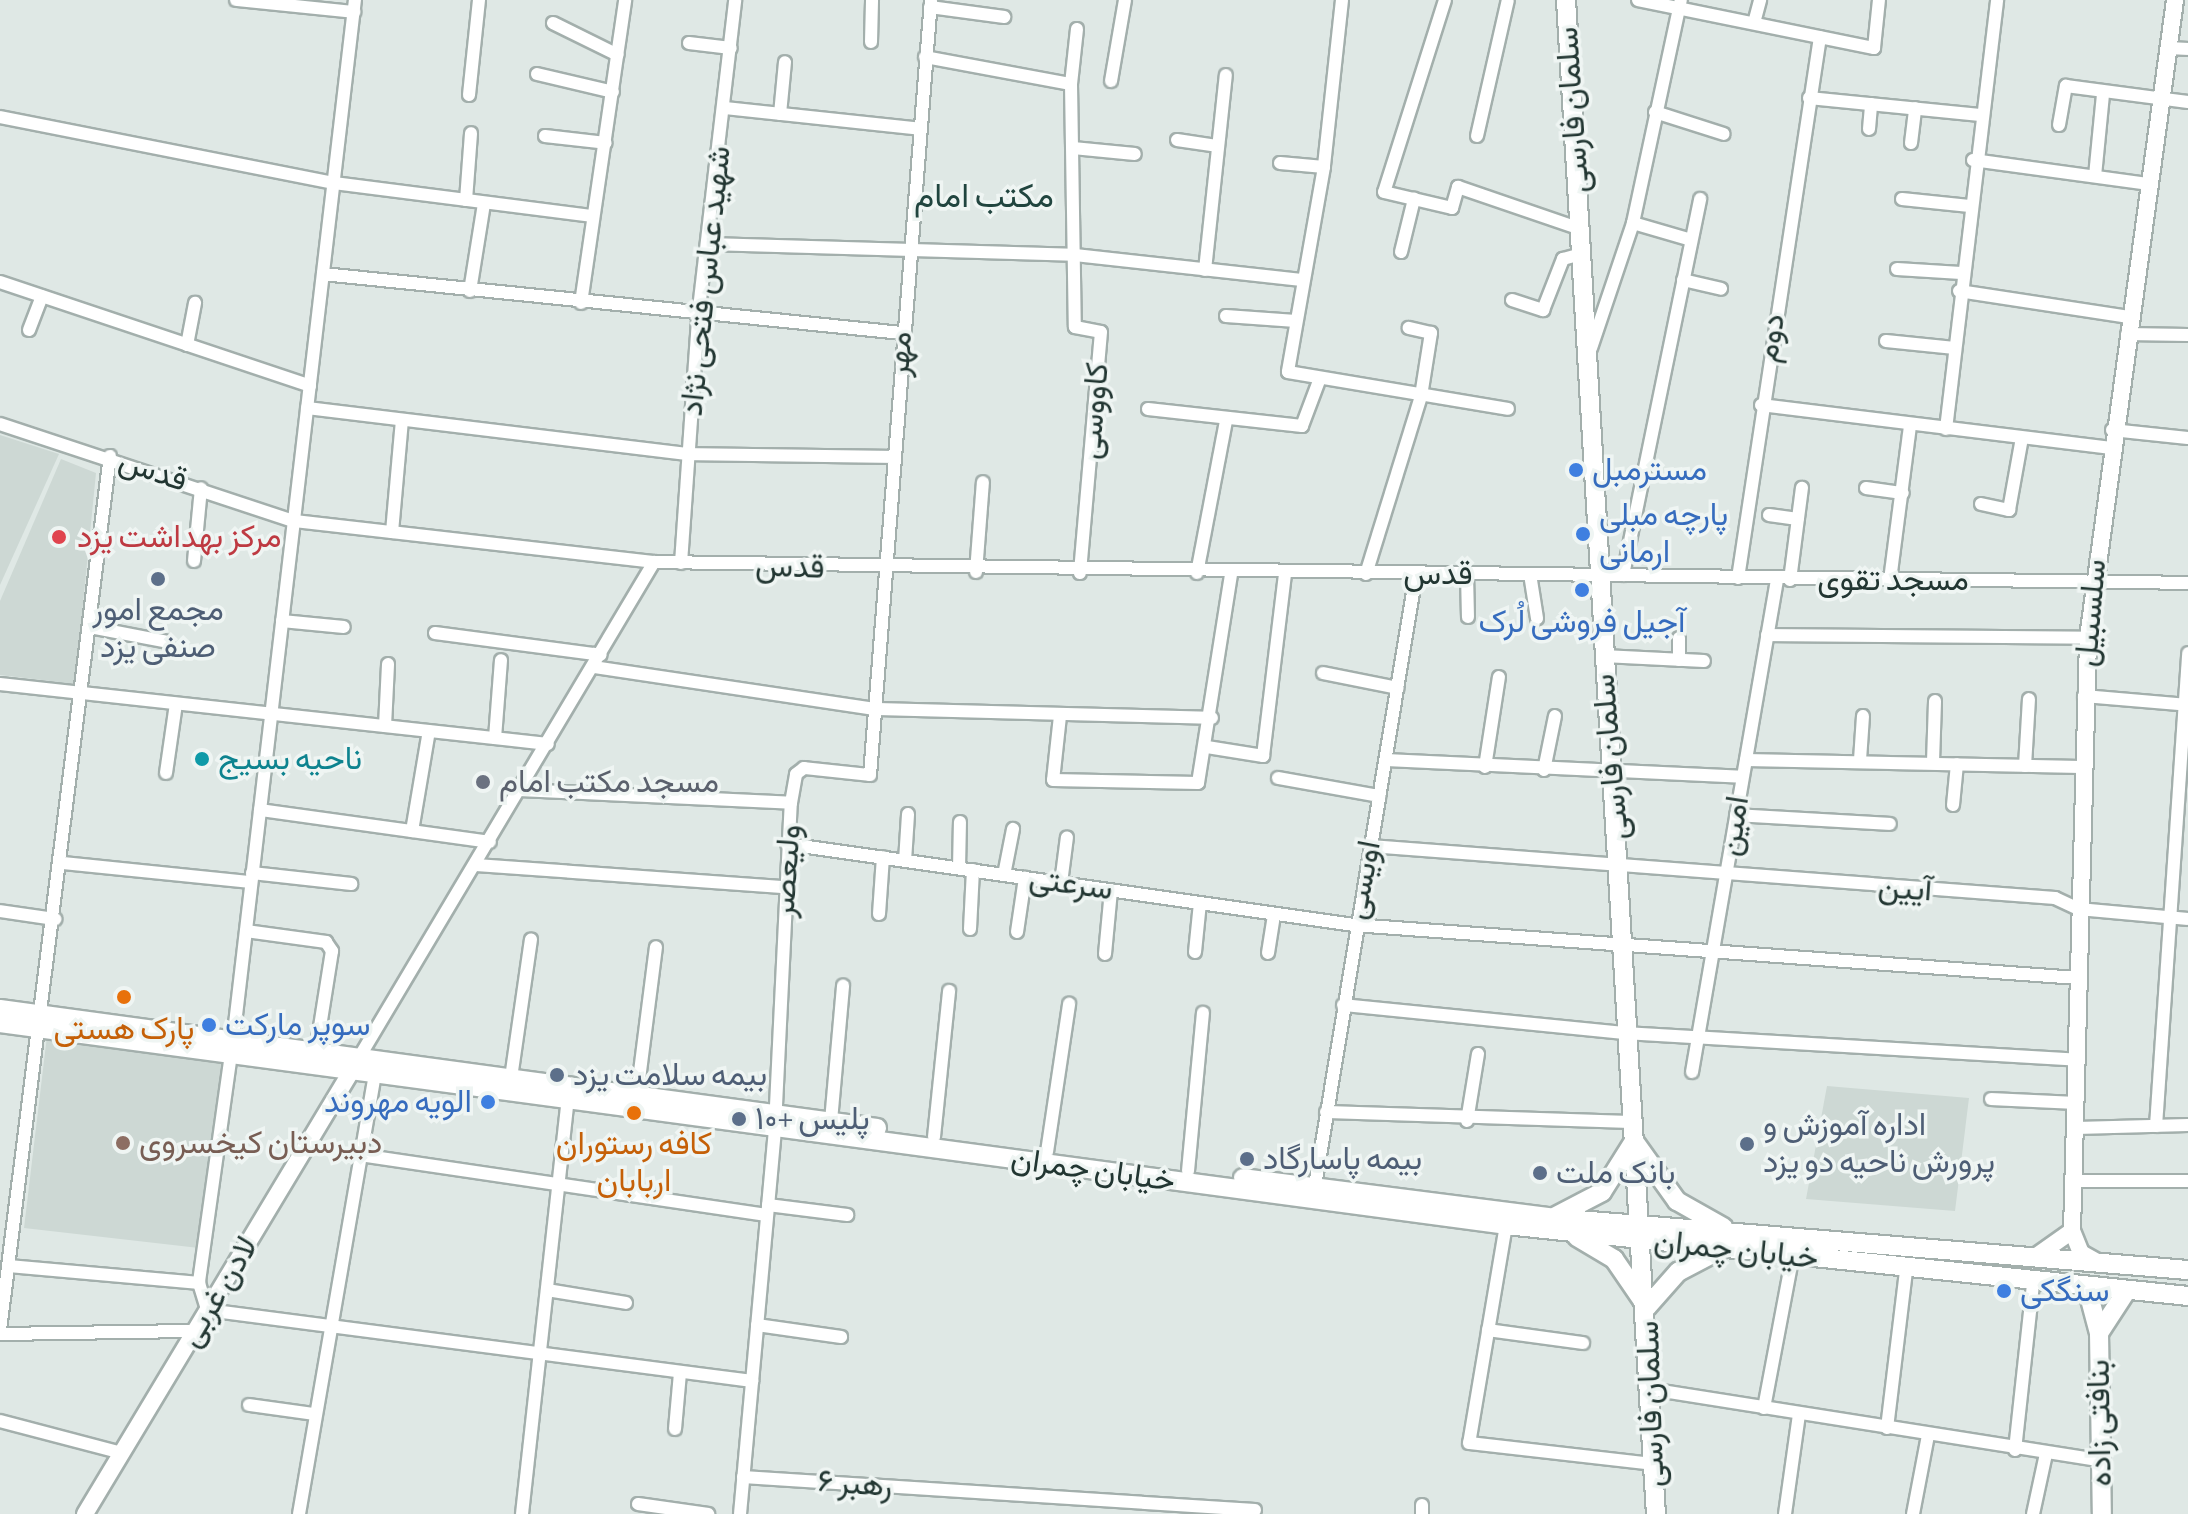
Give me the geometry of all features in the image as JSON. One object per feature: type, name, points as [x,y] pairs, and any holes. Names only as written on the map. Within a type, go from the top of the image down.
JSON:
[{"type":"main road","name":"سلمان فارسی","points":[[1566,0],[1591,348],[1598,573],[1620,870],[1626,1033],[1647,1307],[1656,1514]]},
{"type":"main road","name":"خیابان چمران","points":[[0,1009],[41,1022]]},
{"type":"main road","name":"خیابان چمران","points":[[0,1023],[41,1022],[356,1064],[511,1078],[1506,1225],[1555,1224]]},
{"type":"main road","name":"خیابان چمران","points":[[232,1047],[316,1052],[375,1073],[568,1099],[775,1119],[831,1121],[1315,1186],[1555,1224],[1795,1246],[2188,1270]]},
{"type":"main road","points":[[1633,1132],[1677,1201],[1730,1239],[1700,1256],[1647,1307],[1614,1259],[1555,1224],[1602,1192],[1633,1132]]},
{"type":"main road","name":"خیابان چمران","points":[[1795,1246],[1906,1270],[2188,1296]]},
{"type":"main road","name":"بنافتی زاده","points":[[2087,1288],[2099,1333],[2098,1460],[2102,1514]]},
{"type":"main road","name":"بنافتی زاده","points":[[2099,1333],[2127,1290]]},
{"type":"street","points":[[236,0],[354,6],[232,1047],[199,1283],[207,1310],[752,1381]]},
{"type":"street","points":[[469,95],[479,0]]},
{"type":"street","points":[[581,303],[591,216],[606,143],[625,0]]},
{"type":"street","name":"شهید عباس فتحی نژاد","points":[[681,563],[698,317],[725,108],[735,0]]},
{"type":"street","points":[[871,42],[872,0]]},
{"type":"street","points":[[1111,81],[1125,0]]},
{"type":"street","points":[[1342,0],[1324,167],[1288,372],[1508,409]]},
{"type":"street","points":[[1445,0],[1384,192],[1452,208],[1458,187],[1581,229]]},
{"type":"street","points":[[1477,136],[1508,0]]},
{"type":"street","points":[[1638,0],[1680,4],[1874,48],[1879,0]]},
{"type":"street","points":[[1754,23],[1760,0]]},
{"type":"street","points":[[1946,429],[1973,160],[1997,0]]},
{"type":"street","name":"سلسبیل","points":[[2072,1231],[2081,767],[2092,580],[2169,48],[2171,1]]},
{"type":"street","points":[[930,4],[1004,17]]},
{"type":"street","name":"مهر","points":[[874,709],[887,571],[891,457],[906,254],[930,4]]},
{"type":"street","points":[[1591,348],[1633,223],[1680,4]]},
{"type":"street","points":[[553,23],[618,55]]},
{"type":"street","name":"کاووسی","points":[[1077,29],[1071,84],[1075,327],[1101,332],[1080,573]]},
{"type":"street","name":"دوم","points":[[1738,578],[1761,405],[1820,37]]},
{"type":"street","points":[[689,43],[731,48]]},
{"type":"street","points":[[2169,48],[2188,49]]},
{"type":"street","points":[[925,57],[1071,84]]},
{"type":"street","points":[[780,114],[785,62]]},
{"type":"street","points":[[537,74],[613,92]]},
{"type":"street","points":[[1205,270],[1226,75]]},
{"type":"street","points":[[2059,125],[2066,86],[2103,94],[2188,102]]},
{"type":"street","points":[[2095,176],[2103,94]]},
{"type":"street","points":[[1809,98],[1980,115]]},
{"type":"street","points":[[1869,129],[1871,104]]},
{"type":"street","points":[[725,108],[920,129]]},
{"type":"street","points":[[1911,143],[1915,108]]},
{"type":"street","points":[[1655,112],[1724,134]]},
{"type":"street","points":[[0,117],[334,183],[591,216]]},
{"type":"street","points":[[466,200],[471,133]]},
{"type":"street","points":[[545,136],[606,143]]},
{"type":"street","points":[[1177,140],[1217,146]]},
{"type":"street","points":[[1073,148],[1135,154]]},
{"type":"street","points":[[1973,160],[2149,184]]},
{"type":"street","points":[[1280,163],[1324,167]]},
{"type":"street","points":[[1401,252],[1414,199]]},
{"type":"street","points":[[1623,575],[1700,199]]},
{"type":"street","points":[[1902,199],[1970,206]]},
{"type":"street","points":[[470,291],[484,204]]},
{"type":"street","points":[[1633,223],[1691,240]]},
{"type":"street","points":[[707,244],[906,254],[1075,255],[1302,280]]},
{"type":"street","points":[[1512,300],[1543,310],[1563,259],[1582,254]]},
{"type":"street","points":[[1897,269],[1961,273]]},
{"type":"street","points":[[323,274],[698,317],[902,333]]},
{"type":"street","points":[[1683,280],[1721,289]]},
{"type":"street","points":[[0,282],[310,386]]},
{"type":"street","points":[[1959,291],[2129,317]]},
{"type":"street","points":[[29,330],[42,296]]},
{"type":"street","points":[[187,345],[195,303]]},
{"type":"street","points":[[1226,316],[1296,321]]},
{"type":"street","points":[[1366,574],[1421,396],[1431,333],[1409,328]]},
{"type":"street","points":[[2127,334],[2188,335]]},
{"type":"street","points":[[1886,341],[1955,348]]},
{"type":"street","points":[[1148,409],[1226,421],[1302,426],[1320,378]]},
{"type":"street","points":[[1761,405],[1910,427],[2109,448]]},
{"type":"street","points":[[307,408],[687,454],[891,457]]},
{"type":"street","points":[[392,532],[402,420]]},
{"type":"street","points":[[1197,573],[1226,421]]},
{"type":"street","name":"قدس","points":[[0,424],[110,456],[294,521],[654,562],[887,571],[1598,573]]},
{"type":"street","points":[[1890,580],[1910,427]]},
{"type":"street","points":[[2112,430],[2188,438]]},
{"type":"street","points":[[1981,504],[2009,510],[2022,438]]},
{"type":"street","points":[[110,456],[63,863],[5,1271],[0,1332],[195,1331]]},
{"type":"street","points":[[976,572],[983,482]]},
{"type":"street","points":[[194,561],[201,488]]},
{"type":"street","name":"امین","points":[[1692,1072],[1767,635],[1798,519],[1802,488]]},
{"type":"street","points":[[1866,488],[1903,493]]},
{"type":"street","points":[[1769,515],[1798,519]]},
{"type":"street","points":[[356,1064],[654,562]]},
{"type":"street","name":"مسجد تقوی","points":[[1598,573],[1783,580],[2188,583]]},
{"type":"street","points":[[1060,716],[1053,780],[1198,783],[1212,718],[1231,574]]},
{"type":"street","points":[[1206,752],[1263,756],[1285,574]]},
{"type":"street","name":"اویسی","points":[[1315,1186],[1354,925],[1386,760],[1416,574]]},
{"type":"street","points":[[1467,574],[1468,617]]},
{"type":"street","points":[[1530,574],[1537,618]]},
{"type":"street","points":[[282,621],[344,627]]},
{"type":"street","points":[[90,627],[168,642]]},
{"type":"street","points":[[435,633],[874,709],[1212,718]]},
{"type":"street","points":[[1767,635],[2088,638]]},
{"type":"street","points":[[1679,638],[1679,660]]},
{"type":"street","points":[[2156,1126],[2188,653]]},
{"type":"street","points":[[1603,656],[1704,661]]},
{"type":"street","points":[[495,738],[501,660]]},
{"type":"street","points":[[385,726],[388,664]]},
{"type":"street","points":[[1323,673],[1398,688]]},
{"type":"street","points":[[1485,767],[1499,677]]},
{"type":"street","points":[[0,684],[548,744]]},
{"type":"street","points":[[2084,696],[2186,704]]},
{"type":"street","points":[[2025,766],[2029,699]]},
{"type":"street","points":[[1933,762],[1935,701]]},
{"type":"street","points":[[166,773],[176,704]]},
{"type":"street","name":"ولیعصر","points":[[740,1514],[775,1119],[791,803],[804,768],[870,775],[874,709]]},
{"type":"street","points":[[1544,770],[1555,716]]},
{"type":"street","points":[[1860,760],[1863,716]]},
{"type":"street","points":[[412,831],[429,731]]},
{"type":"street","points":[[1386,760],[1613,775],[1742,777]]},
{"type":"street","points":[[1746,760],[2081,767]]},
{"type":"street","points":[[1953,805],[1957,764]]},
{"type":"street","points":[[1278,778],[1379,796]]},
{"type":"street","points":[[520,790],[791,803]]},
{"type":"street","points":[[260,810],[490,842]]},
{"type":"street","points":[[905,861],[908,814]]},
{"type":"street","points":[[1736,815],[1890,824]]},
{"type":"street","points":[[959,868],[960,822]]},
{"type":"street","points":[[1004,875],[1013,829]]},
{"type":"street","points":[[1061,883],[1067,837]]},
{"type":"street","name":"سرعتی","points":[[787,844],[1354,925],[1622,948],[2078,978]]},
{"type":"street","name":"آیین","points":[[1370,846],[1620,870],[2055,898],[2079,909],[2188,919]]},
{"type":"street","points":[[879,914],[883,857]]},
{"type":"street","points":[[63,863],[351,884]]},
{"type":"street","points":[[476,865],[785,887]]},
{"type":"street","points":[[970,929],[973,870]]},
{"type":"street","points":[[1017,932],[1025,878]]},
{"type":"street","points":[[1105,954],[1111,890]]},
{"type":"street","points":[[1195,952],[1200,903]]},
{"type":"street","points":[[0,911],[55,919]]},
{"type":"street","points":[[1268,953],[1274,914]]},
{"type":"street","points":[[246,931],[326,942],[332,951],[316,1052]]},
{"type":"street","points":[[511,1078],[531,939]]},
{"type":"street","points":[[637,1095],[656,947]]},
{"type":"street","points":[[831,1121],[843,986]]},
{"type":"street","points":[[934,1137],[949,991]]},
{"type":"street","points":[[1047,1152],[1069,1004]]},
{"type":"street","points":[[1343,1005],[1626,1033],[2076,1060]]},
{"type":"street","points":[[1188,1171],[1203,1013]]},
{"type":"street","points":[[1467,1121],[1478,1054]]},
{"type":"street","name":"لادن غربی","points":[[85,1514],[356,1064]]},
{"type":"street","points":[[299,1514],[327,1328],[375,1073]]},
{"type":"street","points":[[522,1514],[568,1099]]},
{"type":"street","points":[[1991,1099],[2076,1103]]},
{"type":"street","points":[[1326,1112],[1633,1132]]},
{"type":"street","points":[[2076,1128],[2188,1125]]},
{"type":"street","points":[[360,1155],[767,1210],[847,1215]]},
{"type":"street","points":[[2074,1181],[2188,1181]]},
{"type":"street","points":[[1506,1225],[1469,1443],[1653,1464]]},
{"type":"street","points":[[2030,1258],[2048,1254],[2072,1231],[2081,1253],[2102,1265]]},
{"type":"street","points":[[1764,1408],[1795,1246]]},
{"type":"street","points":[[1887,1428],[1906,1270]]},
{"type":"street","points":[[5,1271],[199,1283]]},
{"type":"street","points":[[2015,1450],[2033,1284]]},
{"type":"street","points":[[547,1290],[626,1303]]},
{"type":"street","points":[[757,1325],[841,1337]]},
{"type":"street","points":[[1488,1330],[1583,1343]]},
{"type":"street","points":[[675,1429],[680,1373]]},
{"type":"street","points":[[1650,1389],[2015,1450],[2098,1460]]},
{"type":"street","points":[[249,1405],[314,1414]]},
{"type":"street","points":[[1785,1514],[1799,1414]]},
{"type":"street","points":[[0,1421],[122,1453]]},
{"type":"street","points":[[1913,1514],[1928,1435]]},
{"type":"street","points":[[2033,1514],[2046,1454]]},
{"type":"street","name":"رهبر ۶","points":[[743,1477],[1255,1510]]},
{"type":"street","points":[[638,1504],[708,1514]]},
{"type":"shaded area","points":[[0,435],[59,454],[0,585]]},
{"type":"shaded area","name":"مرکز بهداشت یزد","points":[[61,459],[96,473],[75,684],[0,675],[0,601]]},
{"type":"shaded area","name":"دبیرستان کیخسروی","points":[[47,1036],[223,1058],[199,1248],[24,1228]]},
{"type":"shaded area","points":[[1827,1086],[1969,1098],[1955,1211],[1806,1199]]},
{"type":"place","name":"مسترمبل","points":[[1576,470]]},
{"type":"place","name":"پارچه مبلی ارمانی","points":[[1583,534]]},
{"type":"place","name":"مرکز بهداشت یزد","points":[[59,537]]},
{"type":"place","name":"مجمع امور صنفی یزد","points":[[158,579]]},
{"type":"place","name":"آجیل فروشی لُرک","points":[[1582,590]]},
{"type":"place","name":"ناحیه بسیج","points":[[202,759]]},
{"type":"place","name":"مسجد مکتب امام","points":[[483,782]]},
{"type":"place","name":"پارک هستی","points":[[124,997]]},
{"type":"place","name":"سوپر مارکت","points":[[209,1025]]},
{"type":"place","name":"بيمه سلامت يزد","points":[[557,1075]]},
{"type":"place","name":"الویه مهروند","points":[[488,1102]]},
{"type":"place","name":"کافه رستوران اربابان","points":[[634,1113]]},
{"type":"place","name":"پلیس +۱۰","points":[[739,1119]]},
{"type":"place","name":"دبیرستان کیخسروی","points":[[123,1143]]},
{"type":"place","name":"اداره آموزش و پرورش ناحیه دو یزد","points":[[1747,1144]]},
{"type":"place","name":"بیمه پاسارگاد","points":[[1247,1159]]},
{"type":"place","name":"بانک ملت","points":[[1540,1173]]},
{"type":"place","name":"سنگکی","points":[[2004,1291]]},
{"type":"district","name":"مکتب امام","points":[[984,198]]}]
